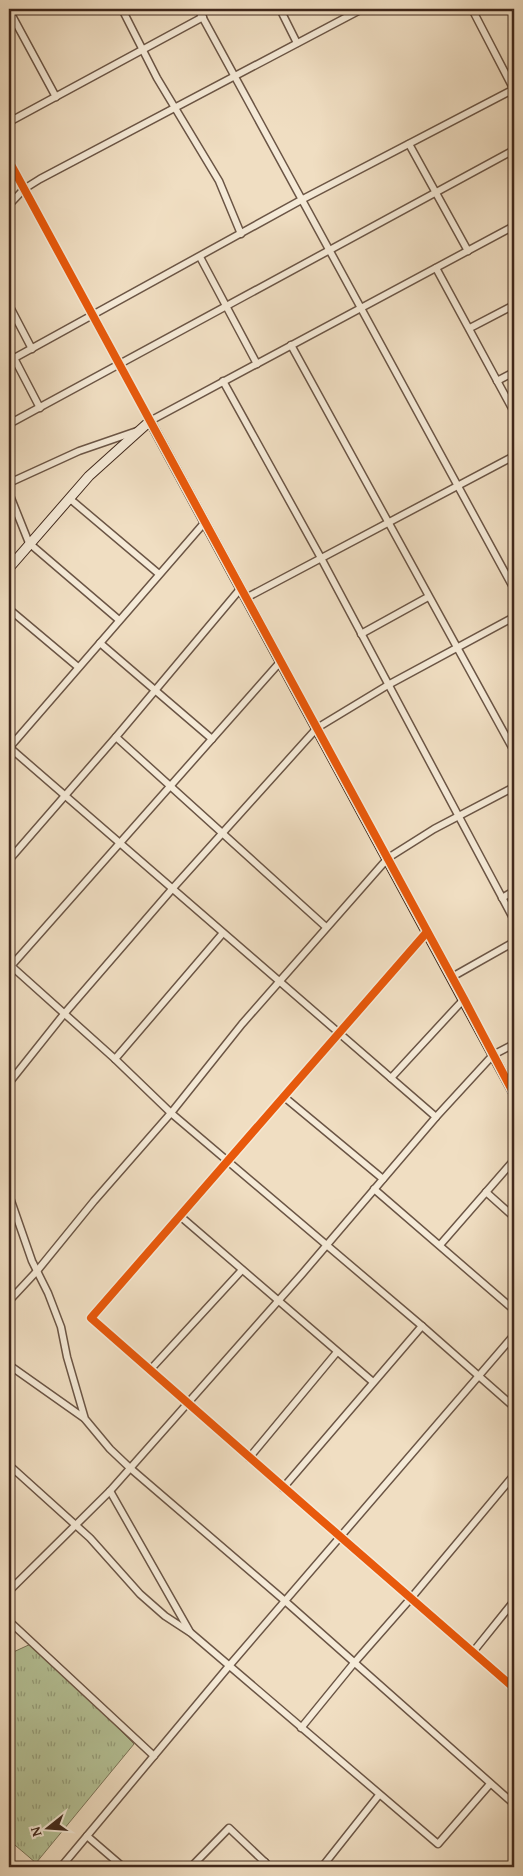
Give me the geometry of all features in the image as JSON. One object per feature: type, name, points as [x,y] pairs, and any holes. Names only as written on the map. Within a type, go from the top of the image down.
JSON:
[{"type":"street","points":[[122,9],[175,109],[219,181],[241,234]]},
{"type":"street","points":[[198,9],[514,589]]},
{"type":"street","points":[[280,9],[297,43]]},
{"type":"street","points":[[9,206],[24,189],[362,9]]},
{"type":"street","points":[[40,408],[12,360],[303,199],[514,90],[472,9]]},
{"type":"street","points":[[9,10],[56,97]]},
{"type":"street","points":[[9,122],[203,17]]},
{"type":"street","points":[[409,144],[468,251]]},
{"type":"street","points":[[9,424],[514,150]]},
{"type":"street","points":[[9,161],[464,998],[514,1094]]},
{"type":"street","points":[[9,568],[69,498],[108,457],[150,420],[514,226]]},
{"type":"street","points":[[200,257],[257,364]]},
{"type":"street","points":[[436,268],[514,412]]},
{"type":"street","points":[[9,305],[32,349]]},
{"type":"street","points":[[470,328],[514,305]]},
{"type":"street","points":[[291,345],[514,751]]},
{"type":"street","points":[[497,381],[514,372]]},
{"type":"street","points":[[223,381],[321,558],[514,920]]},
{"type":"street","points":[[9,483],[79,452],[140,430]]},
{"type":"street","points":[[246,598],[514,456]]},
{"type":"street","points":[[9,493],[29,544],[119,620]]},
{"type":"street","points":[[69,498],[159,574]]},
{"type":"street","points":[[205,522],[9,747],[436,1117]]},
{"type":"street","points":[[9,860],[116,737],[240,588]]},
{"type":"street","points":[[361,634],[428,597]]},
{"type":"street","points":[[9,609],[78,667]]},
{"type":"street","points":[[9,1083],[64,1014],[173,888],[317,728],[388,684],[514,617]]},
{"type":"street","points":[[100,643],[212,739]]},
{"type":"street","points":[[281,661],[10,965],[115,1059],[171,1113],[422,1326],[514,1407]]},
{"type":"street","points":[[116,737],[326,927]]},
{"type":"street","points":[[9,1301],[37,1271],[94,1201],[171,1113],[242,1024],[388,858],[434,829],[514,788]]},
{"type":"street","points":[[502,898],[514,891]]},
{"type":"street","points":[[427,932],[91,1318],[283,1488],[412,1597],[514,1688]]},
{"type":"street","points":[[115,1059],[223,933]]},
{"type":"street","points":[[452,977],[514,942]]},
{"type":"street","points":[[391,1078],[464,998]]},
{"type":"street","points":[[9,1591],[110,1491],[278,1301],[436,1117],[493,1055],[514,1044]]},
{"type":"street","points":[[283,1096],[383,1179]]},
{"type":"street","points":[[440,1245],[514,1160]]},
{"type":"street","points":[[374,1189],[514,1310]]},
{"type":"street","points":[[486,1192],[514,1217]]},
{"type":"street","points":[[9,1195],[37,1271],[61,1327],[85,1419]]},
{"type":"street","points":[[180,1216],[373,1382]]},
{"type":"street","points":[[150,1370],[242,1270]]},
{"type":"street","points":[[283,1488],[422,1326]]},
{"type":"street","points":[[61,1867],[228,1666],[514,1335]]},
{"type":"street","points":[[249,1458],[337,1352]]},
{"type":"street","points":[[9,1365],[85,1419],[110,1449],[130,1468],[285,1601],[514,1804]]},
{"type":"street","points":[[9,1465],[77,1525],[102,1550],[140,1594],[164,1616],[191,1633],[438,1844],[490,1784]]},
{"type":"street","points":[[301,1728],[514,1475]]},
{"type":"street","points":[[110,1491],[191,1633]]},
{"type":"street","points":[[473,1652],[514,1601]]},
{"type":"street","points":[[9,1621],[154,1756]]},
{"type":"street","points":[[322,1867],[379,1795]]},
{"type":"street","points":[[191,1867],[230,1828],[267,1865]]},
{"type":"street","points":[[87,1836],[123,1867]]},
{"type":"street","points":[[257,1867],[267,1865]]},
{"type":"green space","points":[[33,1643],[134,1744],[36,1863],[9,1840],[9,1654]]},
{"type":"cycle path","points":[[9,161],[514,1094]]},
{"type":"cycle path","points":[[427,932],[91,1318],[514,1688]]}]
